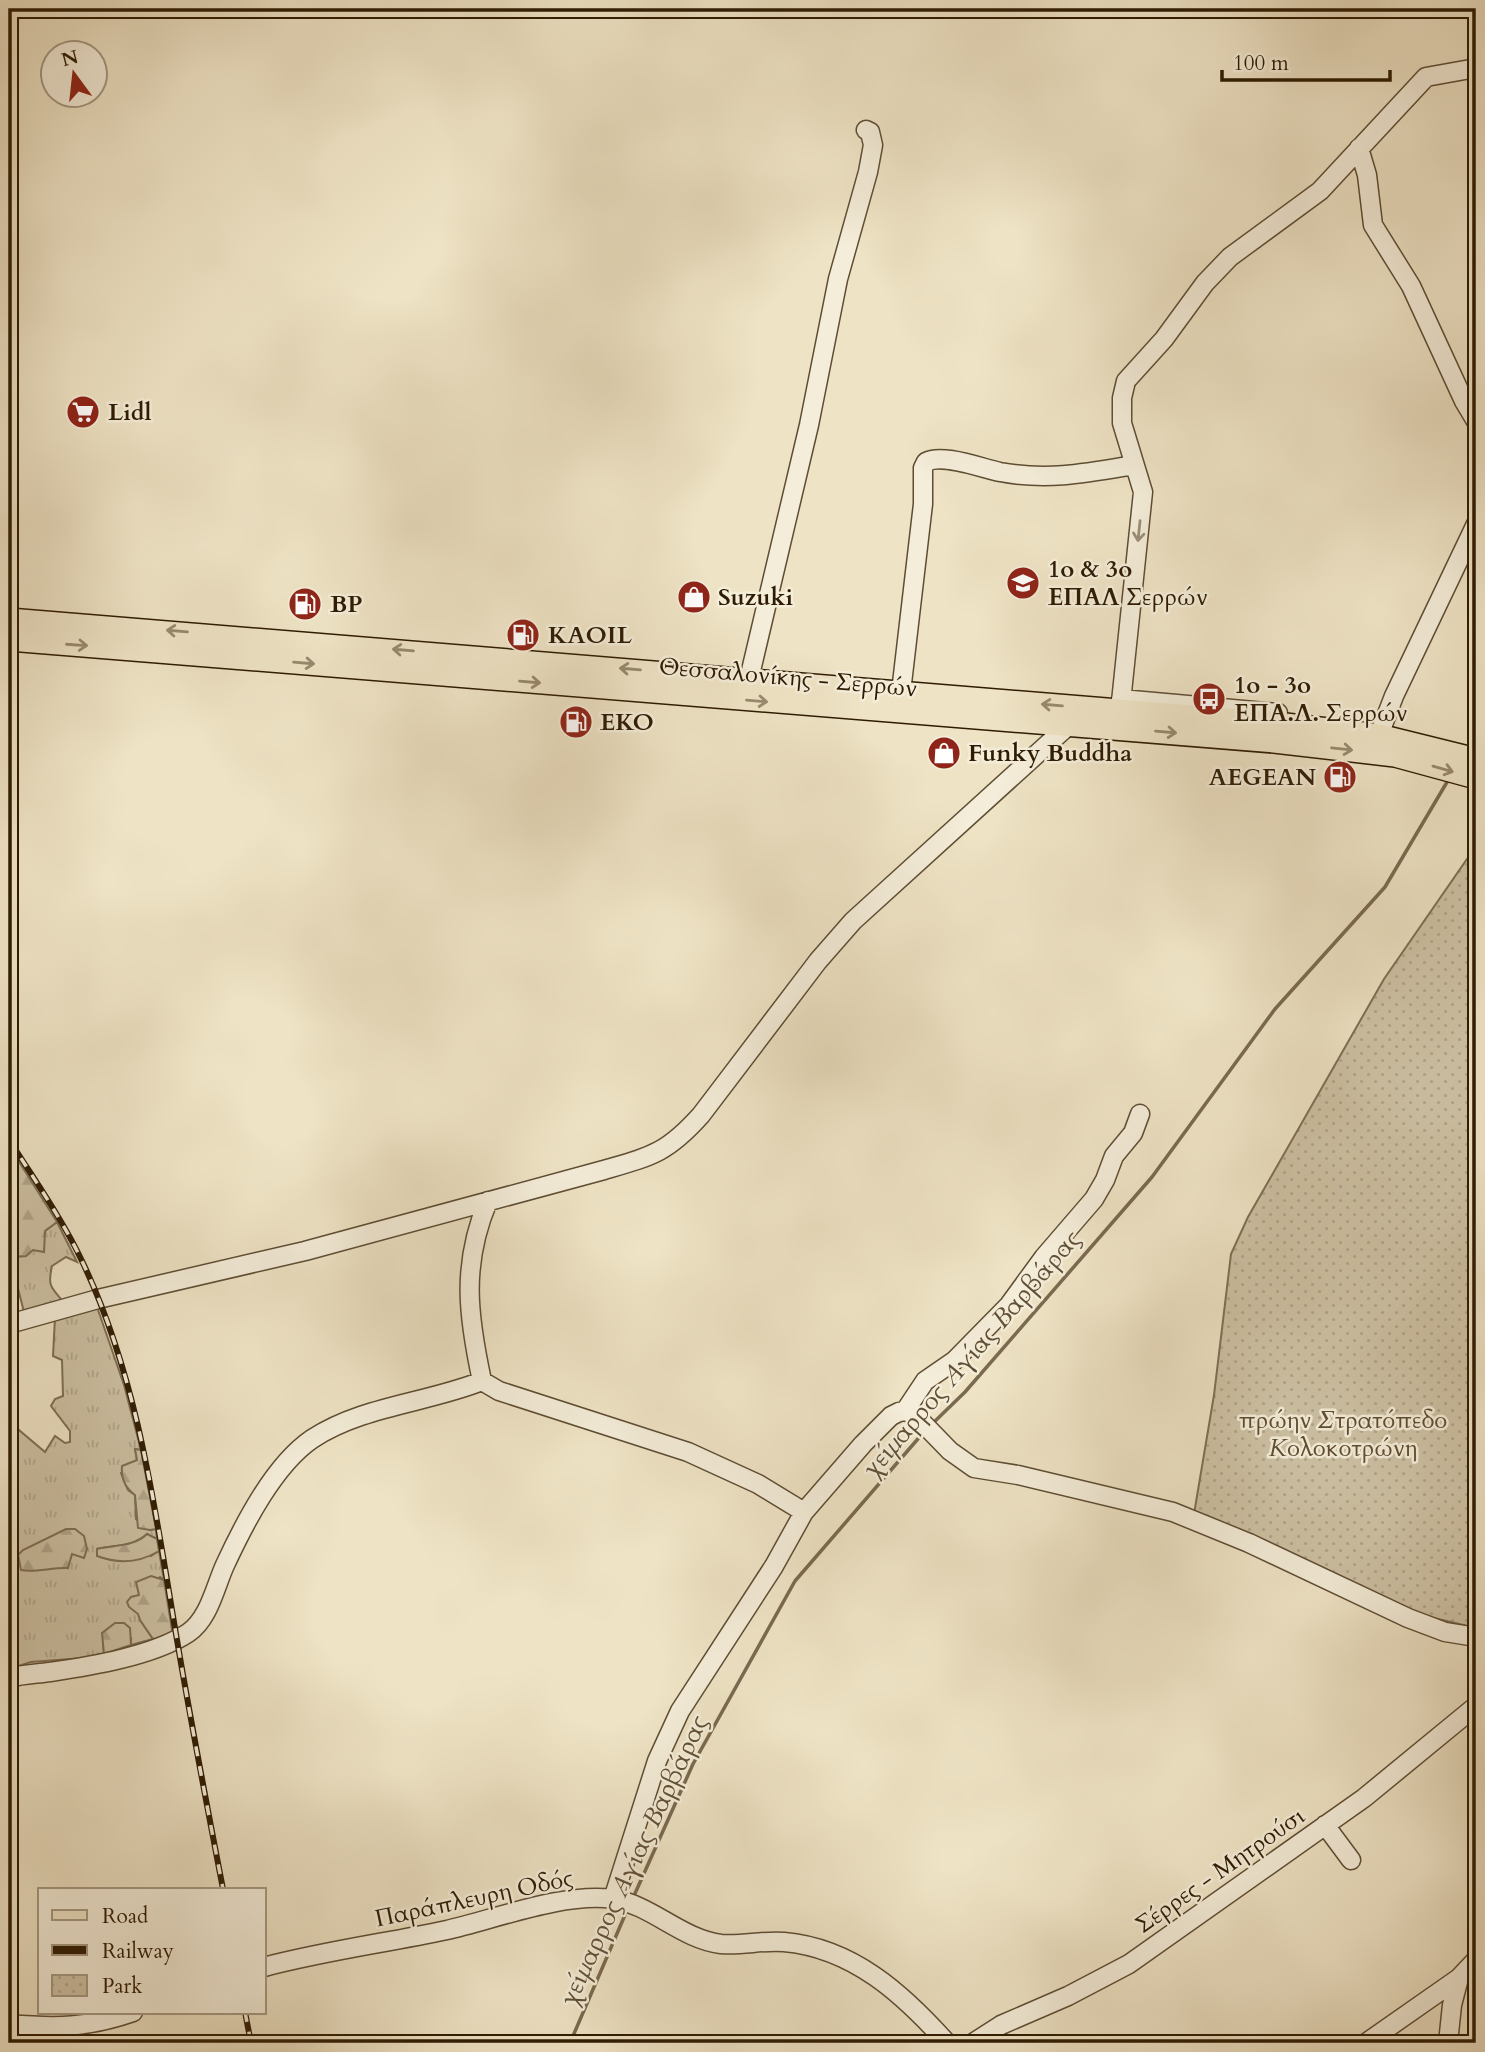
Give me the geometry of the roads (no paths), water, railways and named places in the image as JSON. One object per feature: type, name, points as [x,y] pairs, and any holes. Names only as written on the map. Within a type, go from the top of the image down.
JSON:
[{"type":"main road","name":"Θεσσαλονίκης - Σερρών","points":[[9,619],[749,679],[1379,735],[1476,778]]},
{"type":"main road","name":"Θεσσαλονίκης - Σερρών","points":[[9,640],[852,709],[1070,724],[1120,712]]},
{"type":"main road","name":"Θεσσαλονίκης - Σερρών","points":[[1276,726],[1371,752],[1412,751],[1476,759]]},
{"type":"street","points":[[1120,712],[1143,492],[1125,436],[1121,413],[1123,390],[1131,373],[1161,342],[1205,283],[1230,257],[1320,191],[1426,77],[1476,68]]},
{"type":"street","points":[[749,679],[810,425],[838,279],[868,172],[873,145],[870,132],[866,130]]},
{"type":"street","points":[[1359,148],[1367,175],[1373,225],[1411,286],[1464,401],[1476,421]]},
{"type":"street","points":[[901,692],[923,504],[923,468],[926,462],[941,459],[1044,478],[1134,465]]},
{"type":"street","points":[[1379,735],[1404,674],[1476,524]]},
{"type":"street","points":[[9,1324],[98,1299],[305,1251],[651,1156],[682,1136],[701,1115],[835,940],[890,886],[1070,724]]},
{"type":"street","points":[[910,1413],[925,1381],[954,1361],[1009,1305],[1044,1257],[1094,1199],[1111,1169],[1114,1156],[1133,1133],[1140,1114]]},
{"type":"street","points":[[482,1381],[471,1330],[469,1290],[477,1233],[488,1201]]},
{"type":"street","points":[[9,1678],[103,1663],[155,1648],[190,1632],[198,1625],[208,1608],[242,1530],[278,1472],[311,1440],[365,1416],[482,1381],[499,1391],[688,1452],[758,1484],[804,1511]]},
{"type":"street","points":[[910,1413],[974,1468],[1018,1475],[1173,1512],[1249,1543],[1408,1618],[1446,1632],[1476,1637]]},
{"type":"street","points":[[618,1900],[644,1799],[680,1711],[785,1547],[804,1511],[891,1416],[910,1413]]},
{"type":"street","name":"Σέρρες - Μητρούσι","points":[[973,2043],[1001,2025],[1068,1996],[1129,1964],[1364,1798],[1476,1706]]},
{"type":"street","points":[[1325,1825],[1350,1860]]},
{"type":"street","name":"Παράπλευρη Οδός","points":[[266,1966],[446,1930],[549,1905],[582,1899],[618,1900],[654,1914],[686,1933],[720,1944],[784,1942],[829,1952],[857,1964],[904,1998],[947,2043]]},
{"type":"street","points":[[1366,2043],[1460,1978],[1476,1960]]},
{"type":"street","points":[[1448,2043],[1452,2005],[1460,1978]]},
{"type":"street","points":[[9,2024],[50,2027],[93,2024],[126,2014]]},
{"type":"waterway","name":"χείμαρρος Αγίας Βαρβάρας","points":[[1467,750],[1476,733]]},
{"type":"waterway","name":"χείμαρρος Αγίας Βαρβάρας","points":[[931,1425],[965,1392],[1152,1177],[1275,1009],[1385,887],[1450,777]]},
{"type":"waterway","name":"χείμαρρος Αγίας Βαρβάρας","points":[[633,1898],[693,1764],[795,1581],[923,1433]]},
{"type":"waterway","name":"χείμαρρος Αγίας Βαρβάρας","points":[[570,2043],[628,1908]]},
{"type":"railway","points":[[9,1142],[51,1206],[82,1261],[118,1352],[143,1447],[223,1888]]},
{"type":"railway","points":[[245,2014],[251,2043]]},
{"type":"place","name":"Lidl","points":[[83,412]]},
{"type":"place","name":"1ο & 3ο ΕΠΑΛ Σερρών","points":[[1023,583]]},
{"type":"place","name":"Suzuki","points":[[694,597]]},
{"type":"place","name":"BP","points":[[305,604]]},
{"type":"place","name":"KAOIL","points":[[523,635]]},
{"type":"place","name":"1ο - 3ο ΕΠΑ.Λ. Σερρών","points":[[1209,699]]},
{"type":"place","name":"EKO","points":[[576,722]]},
{"type":"place","name":"Funky Buddha","points":[[944,753]]},
{"type":"place","name":"AEGEAN","points":[[1340,777]]},
{"type":"park label","name":"πρώην Στρατόπεδο Κολοκοτρώνη","points":[[1343,1434]]}]
